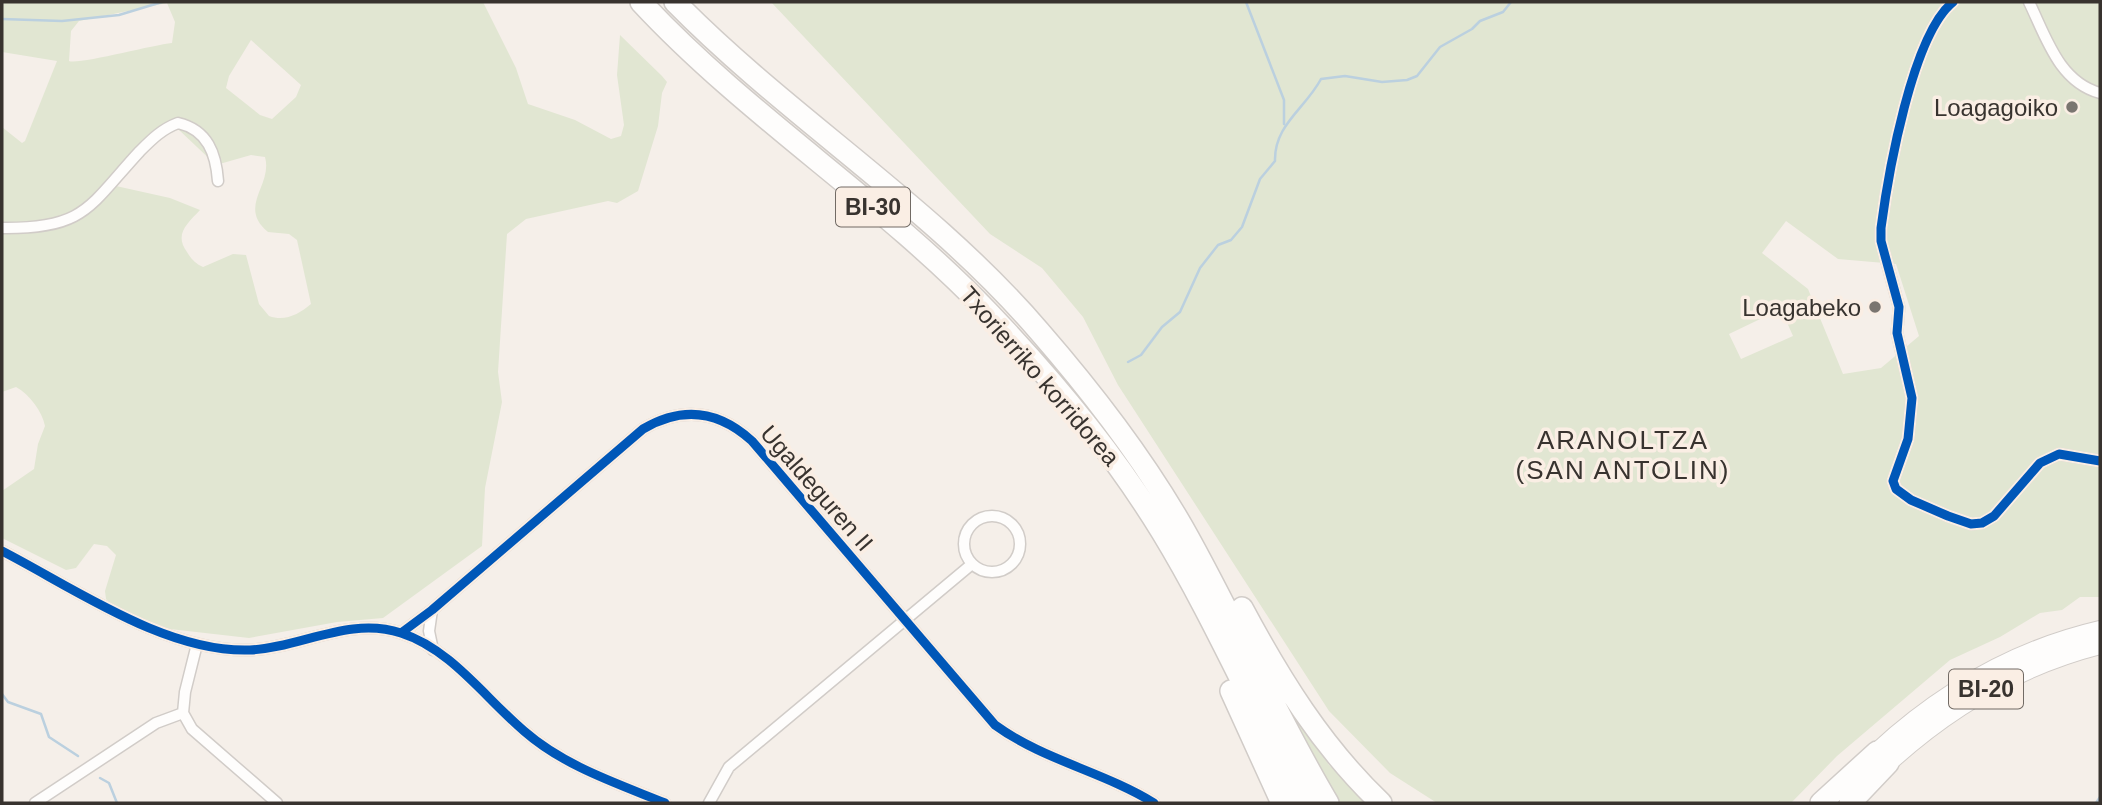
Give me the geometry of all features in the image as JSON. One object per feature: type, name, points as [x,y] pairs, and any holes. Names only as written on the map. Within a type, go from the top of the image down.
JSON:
[{"type":"highway","name":"Txorierriko korridorea","points":[[641,2],[726,85],[953,276],[1021,347],[1088,427],[1124,473],[1164,535],[1305,803]]},
{"type":"highway","name":"Txorierriko korridorea","points":[[675,2],[742,66],[970,258],[1039,331],[1118,429],[1175,515],[1328,803]]},
{"type":"highway","points":[[1039,331],[1086,376],[1159,467],[1200,532],[1303,711],[1331,750],[1364,787],[1384,803]]},
{"type":"highway","points":[[1088,427],[1141,516],[1199,626],[1282,803]]},
{"type":"highway","points":[[1821,803],[1882,758]]},
{"type":"highway","points":[[1860,803],[1882,758]]},
{"type":"highway","name":"BI-20","points":[[1837,803],[1882,758]]},
{"type":"highway","name":"BI-20","points":[[1850,803],[1882,758]]},
{"type":"main road","name":"BI-20","points":[[1882,758],[1915,718],[1975,677],[2031,651],[2100,630]]},
{"type":"main road","name":"BI-20","points":[[1882,758],[1982,691],[2036,666],[2100,645]]},
{"type":"street","points":[[1953,2],[1939,16],[1897,130],[1881,228],[1881,241],[1899,307],[1897,333],[1912,398],[1909,439],[1893,481],[1896,489],[1911,500],[1971,524],[1982,523],[1994,516],[2040,463],[2059,454],[2100,461]]},
{"type":"street","points":[[2029,2],[2067,75],[2083,88],[2100,93]]},
{"type":"street","points":[[2,228],[44,226],[89,209],[151,139],[178,122],[197,130],[208,142],[216,156],[218,181]]},
{"type":"street","name":"Ugaldeguren II","points":[[401,633],[432,610],[643,429],[669,416],[696,413],[724,420],[752,441],[903,620],[983,711],[1008,734],[1124,786],[1154,803]]},
{"type":"street","points":[[989,517],[998,517],[1014,526],[1021,544],[1019,554],[1007,568],[989,572],[972,564],[964,548],[968,531],[973,524],[989,517]]},
{"type":"street","points":[[2,551],[145,626],[198,644],[251,650],[354,629],[401,633],[433,650],[550,751],[664,803]]},
{"type":"street","points":[[709,803],[729,767],[972,564]]},
{"type":"street","points":[[432,610],[429,631],[433,650]]},
{"type":"street","points":[[198,644],[184,692],[183,713],[192,729],[277,803]]},
{"type":"street","points":[[35,803],[156,723],[183,713]]},
{"type":"green space","points":[[2,2],[483,2],[516,68],[528,104],[575,120],[611,139],[621,136],[624,125],[617,75],[620,35],[662,76],[667,82],[662,93],[658,126],[638,191],[617,203],[608,201],[526,219],[507,234],[498,372],[502,402],[485,488],[482,546],[383,618],[337,622],[249,638],[161,628],[113,607],[106,599],[105,591],[116,555],[107,546],[94,544],[76,568],[66,570],[2,538],[2,491],[34,469],[38,444],[45,426],[38,409],[21,390],[16,387],[2,392],[2,127],[22,143],[25,141],[57,61],[2,52]],"holes":[[[167,3],[175,22],[172,43],[69,61],[71,31],[79,21]],[[251,40],[301,85],[296,97],[272,119],[260,115],[226,88],[229,76]],[[165,123],[178,129],[216,165],[251,155],[265,157],[266,167],[256,204],[259,223],[268,232],[289,234],[297,240],[311,304],[292,316],[269,316],[259,304],[246,255],[233,254],[203,267],[196,263],[183,246],[182,234],[200,210],[170,198],[116,186],[135,150],[156,128]]]},
{"type":"green space","points":[[771,2],[2100,2],[2100,597],[2080,597],[2062,610],[2040,613],[2000,637],[1950,660],[1837,756],[1791,803],[1437,803],[1390,773],[1329,711],[1118,385],[1083,317],[1042,268],[990,234]],"holes":[[[1786,221],[1838,259],[1896,264],[1919,336],[1881,368],[1843,374],[1808,289],[1762,253]],[[1781,309],[1793,336],[1741,359],[1729,334]]]},
{"type":"green space","points":[[1300,721],[1329,765],[1370,803],[1339,803],[1296,725]]},
{"type":"waterway","points":[[2,19],[62,21],[119,15],[162,2]]},
{"type":"waterway","points":[[1246,2],[1284,100],[1284,124]]},
{"type":"waterway","points":[[1128,362],[1141,355],[1162,327],[1180,312],[1200,268],[1218,245],[1231,240],[1242,227],[1260,179],[1275,161],[1276,148],[1285,127],[1321,79],[1345,76],[1382,82],[1407,80],[1417,76],[1440,47],[1472,29],[1480,21],[1503,12],[1511,2]]},
{"type":"waterway","points":[[2,694],[8,702],[41,714],[49,737],[78,756]]},
{"type":"waterway","points":[[100,778],[109,783],[117,803]]},
{"type":"waterway","points":[[2096,803],[2100,797]]},
{"type":"cycle path","points":[[1953,2],[1938,19],[1914,74],[1896,142],[1881,228],[1881,241],[1899,307],[1897,333],[1912,398],[1908,439],[1893,481],[1896,489],[1911,500],[1971,524],[1982,523],[1994,516],[2040,463],[2059,454],[2100,461]]},
{"type":"cycle path","points":[[401,633],[432,610],[643,429],[672,417],[699,415],[713,418],[726,423],[752,441],[995,725],[1033,748],[1135,792],[1154,803]]},
{"type":"cycle path","points":[[2,551],[122,616],[186,641],[218,648],[269,648],[362,628],[401,633],[419,640],[452,662],[524,731],[556,754],[591,773],[665,803]]},
{"type":"place","name":"Loagagoiko","points":[[2072,107]]},
{"type":"place","name":"Loagabeko","points":[[1875,307]]},
{"type":"district","name":"ARANOLTZA (SAN ANTOLIN)","points":[[1623,455]]}]
